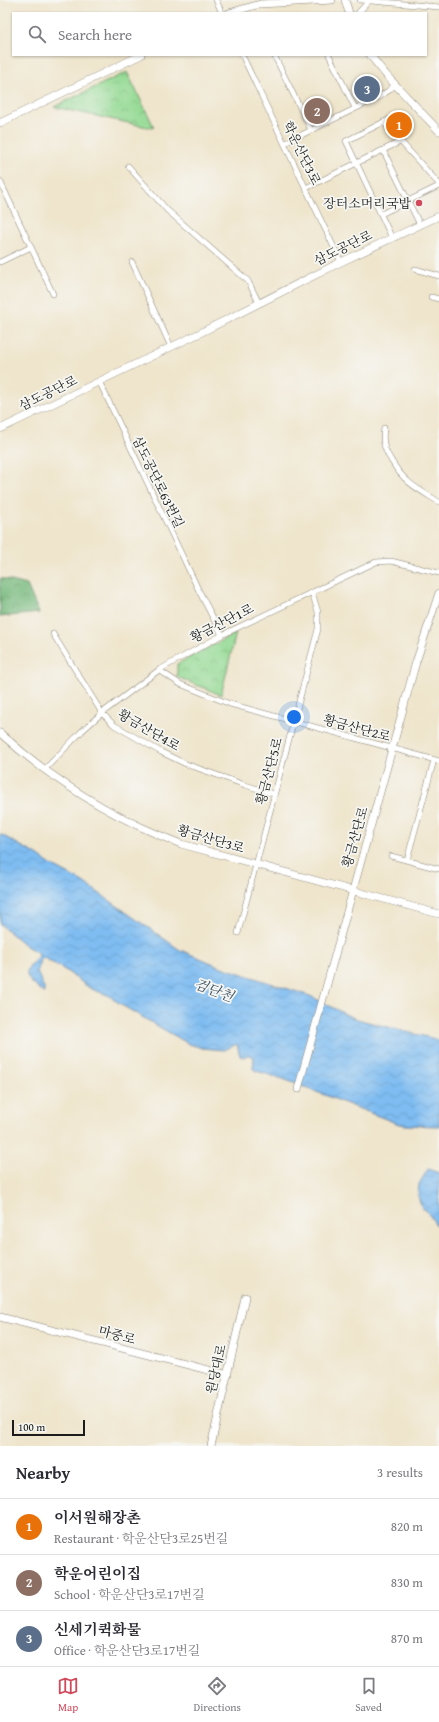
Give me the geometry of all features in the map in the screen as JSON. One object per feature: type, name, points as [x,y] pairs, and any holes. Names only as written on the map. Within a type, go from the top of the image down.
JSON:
[{"type":"street","points":[[216,0],[222,12]]},
{"type":"street","points":[[232,12],[260,4],[332,0]]},
{"type":"street","points":[[345,0],[349,12]]},
{"type":"street","points":[[360,0],[439,7]]},
{"type":"street","points":[[359,12],[369,1]]},
{"type":"street","points":[[0,123],[139,56]]},
{"type":"street","name":"학운산단3로","points":[[242,56],[341,262]]},
{"type":"street","points":[[274,56],[311,130]]},
{"type":"street","points":[[329,56],[355,108]]},
{"type":"street","points":[[371,56],[439,131]]},
{"type":"street","points":[[285,143],[384,94],[395,84]]},
{"type":"street","points":[[390,119],[346,141],[392,238]]},
{"type":"street","points":[[381,214],[439,185],[383,122]]},
{"type":"street","points":[[306,188],[400,142]]},
{"type":"street","points":[[383,150],[420,225]]},
{"type":"street","points":[[128,166],[167,210],[248,281],[259,303]]},
{"type":"street","points":[[0,181],[53,294]]},
{"type":"street","name":"삼도공단로","points":[[0,428],[171,347],[341,262],[439,216]]},
{"type":"street","points":[[0,262],[31,247]]},
{"type":"street","points":[[132,262],[171,347]]},
{"type":"street","points":[[415,269],[439,276]]},
{"type":"street","points":[[432,297],[439,299]]},
{"type":"street","name":"삼도공단로63번길","points":[[99,381],[199,591],[222,635]]},
{"type":"street","points":[[384,428],[383,447],[401,476],[411,485],[439,502]]},
{"type":"street","name":"황금산단1로","points":[[44,770],[102,713],[159,670],[222,635],[359,568],[376,562],[383,561],[402,564],[439,573]]},
{"type":"street","name":"황금산단5로","points":[[238,933],[318,629],[318,612],[312,592]]},
{"type":"street","name":"황금산단로","points":[[298,1089],[416,662],[439,593]]},
{"type":"street","name":"황금산단4로","points":[[53,634],[102,713],[114,725],[172,758],[221,777],[274,794]]},
{"type":"street","name":"황금산단2로","points":[[159,670],[180,684],[216,699],[437,761]]},
{"type":"street","name":"황금산단3로","points":[[0,733],[44,770],[111,813],[181,844],[439,914]]},
{"type":"street","points":[[407,860],[437,761]]},
{"type":"street","points":[[391,856],[439,869]]},
{"type":"street","name":"원당대로","points":[[211,1446],[245,1297]]},
{"type":"street","name":"마중로","points":[[0,1317],[228,1375]]},
{"type":"green space","points":[[127,72],[154,127],[152,128],[54,107]]},
{"type":"green space","points":[[0,578],[27,585],[39,613],[0,617]]},
{"type":"green space","points":[[236,633],[221,695],[177,677],[177,664]]},
{"type":"water","name":"검단천","points":[[0,834],[37,855],[51,865],[83,882],[180,950],[224,968],[310,996],[351,1017],[439,1040],[439,1126],[405,1125],[396,1123],[286,1080],[257,1071],[253,1069],[253,1056],[240,1056],[237,1044],[224,1050],[202,1048],[189,1044],[123,1006],[108,995],[91,989],[65,970],[44,958],[40,960],[37,972],[44,988],[43,993],[29,980],[27,976],[28,969],[39,956],[38,953],[26,946],[0,924]]},
{"type":"water","points":[[428,1169],[439,1173],[439,1229],[426,1210],[422,1208],[418,1196],[419,1184]]},
{"type":"place","name":"신세기퀵화물","points":[[367,89]]},
{"type":"place","name":"학운어린이집","points":[[317,111]]},
{"type":"place","name":"이서원해장촌","points":[[399,125]]},
{"type":"place","name":"장터소머리국밥","points":[[419,203]]}]
